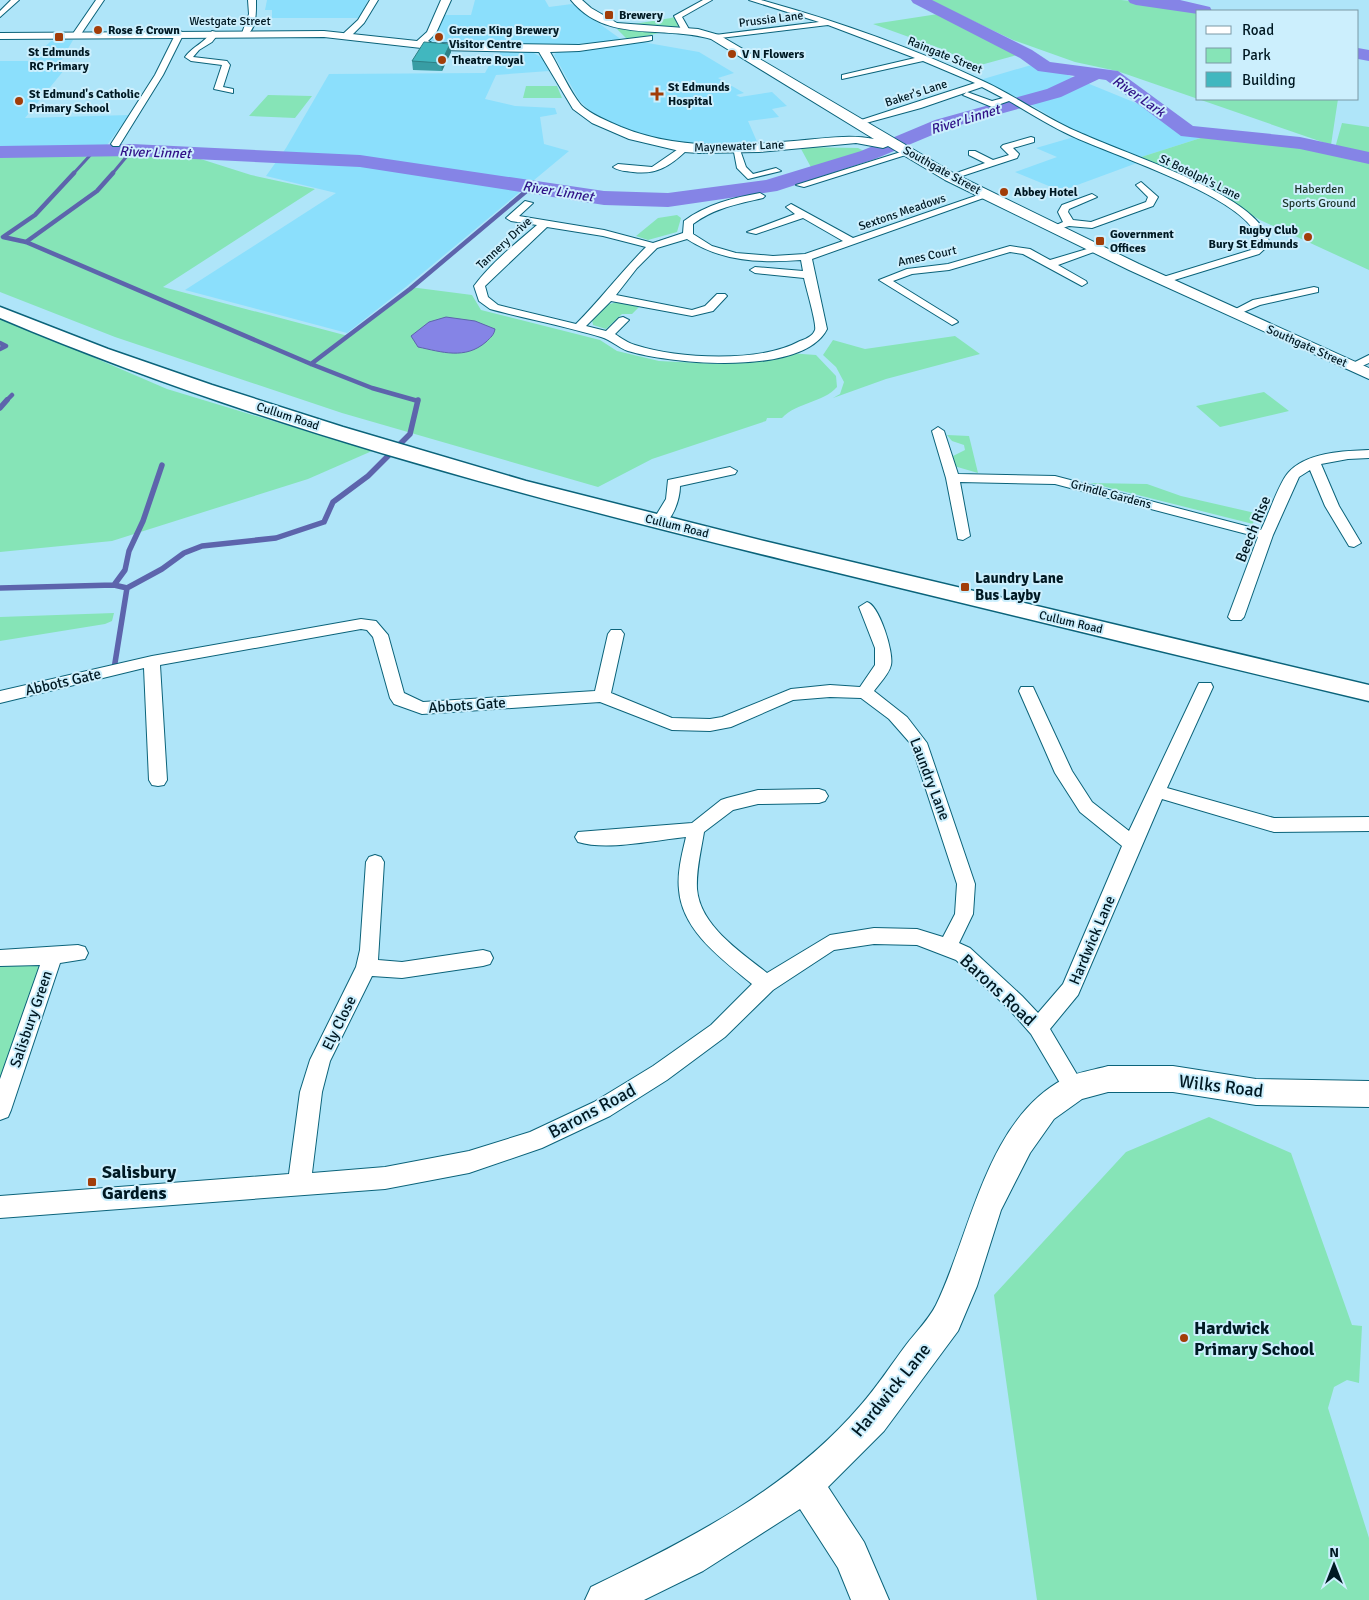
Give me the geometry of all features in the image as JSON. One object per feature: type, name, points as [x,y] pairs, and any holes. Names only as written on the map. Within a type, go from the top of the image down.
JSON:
[{"type":"main road","name":"Cullum Road","points":[[0,312],[84,348],[163,376],[396,452],[482,476],[659,522],[1369,693]]},
{"type":"street","points":[[0,15],[14,0]]},
{"type":"street","points":[[246,33],[253,14],[252,0]]},
{"type":"street","points":[[347,35],[361,21],[374,0]]},
{"type":"street","points":[[425,43],[446,0]]},
{"type":"street","points":[[576,0],[587,10],[615,26],[671,32]]},
{"type":"street","points":[[628,41],[671,32],[686,31],[678,16],[708,0]]},
{"type":"street","name":"Raingate Street","points":[[753,0],[830,23],[924,60],[981,84],[1072,133],[1119,153]]},
{"type":"street","points":[[76,35],[98,3]]},
{"type":"street","name":"Prussia Lane","points":[[715,37],[830,23]]},
{"type":"street","name":"Southgate Street","points":[[686,31],[715,37],[896,147],[987,196],[1096,249],[1369,374]]},
{"type":"street","points":[[116,144],[159,75],[180,33]]},
{"type":"street","name":"Westgate Street","points":[[0,36],[180,33],[347,35],[399,42],[543,49],[579,48],[628,41]]},
{"type":"street","points":[[215,33],[209,42],[195,47],[189,57],[191,60],[224,63],[226,65],[218,88],[230,91]]},
{"type":"street","name":"Maynewater Lane","points":[[543,49],[578,107],[596,120],[633,136],[684,148],[736,149],[856,139],[896,147]]},
{"type":"street","points":[[890,73],[924,60]]},
{"type":"street","points":[[844,77],[924,60]]},
{"type":"street","name":"Baker's Lane","points":[[862,126],[981,84]]},
{"type":"street","points":[[967,95],[992,104],[1011,99]]},
{"type":"street","points":[[856,139],[862,126]]},
{"type":"street","points":[[950,177],[1014,156],[1006,147],[1031,140]]},
{"type":"street","points":[[801,185],[896,147]]},
{"type":"street","points":[[609,176],[620,164],[647,170],[661,168],[684,148]]},
{"type":"street","points":[[736,149],[742,168],[751,177],[776,171]]},
{"type":"street","points":[[972,153],[993,163]]},
{"type":"street","name":"St Botolph's Lane","points":[[1119,153],[1201,188],[1239,209],[1257,225],[1265,239],[1266,244],[1255,252],[1194,269],[1164,280]]},
{"type":"street","points":[[1054,228],[1070,222],[1092,225],[1150,204],[1153,197],[1141,185]]},
{"type":"street","points":[[760,196],[712,207],[698,215],[688,224],[688,235],[654,246],[633,266],[609,297],[579,327],[608,335],[630,348],[686,358],[743,360],[791,351],[812,340],[821,329],[806,257]]},
{"type":"street","name":"Sextons Meadows","points":[[688,235],[708,248],[735,256],[773,259],[806,257],[987,196]]},
{"type":"street","points":[[1070,222],[1063,209],[1092,197]]},
{"type":"street","name":"Tannery Drive","points":[[528,203],[511,218],[604,233],[654,246]]},
{"type":"street","name":"Sextons Meadows","points":[[791,207],[853,242]]},
{"type":"street","points":[[752,232],[804,214]]},
{"type":"street","name":"Tannery Drive","points":[[558,215],[490,274],[480,286],[484,299],[494,307],[579,327]]},
{"type":"street","name":"Ames Court","points":[[952,322],[884,280],[911,271],[949,267],[1010,249],[1026,251],[1082,283]]},
{"type":"street","points":[[1050,264],[1096,249]]},
{"type":"street","points":[[755,270],[809,275]]},
{"type":"street","points":[[1234,313],[1256,302],[1314,290]]},
{"type":"street","points":[[609,297],[692,313],[704,312],[714,307],[721,296]]},
{"type":"street","points":[[608,335],[623,320]]},
{"type":"street","points":[[1353,366],[1369,359]]},
{"type":"street","points":[[938,431],[953,478],[962,536]]},
{"type":"street","name":"Beech Rise","points":[[1236,617],[1266,535],[1293,475],[1313,462],[1348,455],[1369,454]]},
{"type":"street","points":[[1313,462],[1332,506],[1354,543]]},
{"type":"street","points":[[659,522],[674,498],[673,483],[730,471]]},
{"type":"street","name":"Grindle Gardens","points":[[953,478],[1055,480],[1266,535]]},
{"type":"street","points":[[864,693],[883,666],[883,648],[867,607]]},
{"type":"street","name":"Abbots Gate","points":[[0,697],[152,661],[361,624],[371,625],[377,630],[396,694],[400,700],[422,708],[602,696],[656,719],[686,725],[725,722],[791,695],[830,691],[864,693]]},
{"type":"street","points":[[602,696],[616,634]]},
{"type":"street","points":[[152,661],[158,780]]},
{"type":"street","name":"Hardwick Lane","points":[[1038,1028],[1071,989],[1132,844],[1205,687]]},
{"type":"street","points":[[1027,691],[1064,773],[1086,807],[1132,844]]},
{"type":"street","name":"Laundry Lane","points":[[864,693],[885,704],[909,728],[919,743],[958,855],[966,884],[964,914],[948,947]]},
{"type":"street","points":[[1156,791],[1274,825],[1369,824]]},
{"type":"street","points":[[584,837],[609,838],[696,830],[727,805],[758,797],[819,796]]},
{"type":"street","points":[[696,830],[688,892],[698,920],[721,944],[766,984]]},
{"type":"street","name":"Ely Close","points":[[299,1185],[311,1092],[320,1060],[366,967],[370,950],[375,862]]},
{"type":"street","name":"Barons Road","points":[[0,1207],[386,1178],[469,1162],[534,1141],[602,1109],[660,1073],[718,1031],[766,984],[830,943],[874,936],[917,937],[963,954],[1015,1002],[1038,1028],[1074,1088]]},
{"type":"street","name":"Salisbury Green","points":[[0,958],[78,953]]},
{"type":"street","name":"Salisbury Green","points":[[0,1110],[53,956]]},
{"type":"street","points":[[366,967],[402,970],[483,958]]},
{"type":"street","name":"Wilks Road","points":[[1074,1088],[1108,1079],[1174,1079],[1256,1092],[1369,1094]]},
{"type":"street","name":"Hardwick Lane","points":[[604,1600],[690,1558],[805,1485],[872,1419],[946,1319],[961,1286],[988,1206],[1019,1143],[1044,1108],[1074,1088]]},
{"type":"street","points":[[805,1485],[841,1538],[865,1581],[870,1600]]},
{"type":"shaded area","points":[[267,0],[368,0],[359,18],[272,18],[272,10],[265,10]]},
{"type":"shaded area","points":[[475,0],[545,0],[549,7],[572,4],[622,40],[541,47],[428,41],[444,15],[471,15]]},
{"type":"shaded area","name":"St Edmund's Catholic Primary School","points":[[73,40],[59,64],[69,64],[25,118],[129,115],[102,152],[0,155],[0,61],[30,61],[51,41]]},
{"type":"shaded area","name":"St Edmunds Hospital","points":[[642,42],[699,52],[734,73],[718,78],[744,93],[736,95],[740,97],[772,92],[787,106],[772,109],[779,117],[748,121],[758,144],[705,144],[661,140],[621,128],[590,111],[579,100],[554,55],[557,52],[577,52]]},
{"type":"shaded area","points":[[501,50],[529,50],[542,58],[549,71],[496,75],[485,99],[515,106],[555,108],[557,114],[540,117],[544,144],[569,151],[407,286],[347,333],[185,290],[336,193],[266,176],[286,148],[329,74],[485,73],[493,58],[498,58]]},
{"type":"shaded area","points":[[1038,63],[1158,112],[1184,132],[1210,135],[1138,158],[1070,128],[1023,100],[980,80]]},
{"type":"shaded area","points":[[1074,137],[1137,163],[1061,191],[1015,172],[1057,157],[1036,148]]},
{"type":"shaded area","points":[[446,317],[475,321],[495,329],[495,331],[478,348],[462,353],[418,347],[411,336],[429,322]]},
{"type":"green space","points":[[929,0],[1121,0],[1172,5],[1196,12],[1196,98],[1117,71],[1075,62],[1013,40]]},
{"type":"green space","points":[[938,14],[1024,53],[977,66],[942,49],[873,24]]},
{"type":"green space","points":[[674,17],[680,28],[628,25],[671,18]]},
{"type":"green space","points":[[617,29],[653,30],[659,33],[628,40]]},
{"type":"green space","points":[[526,86],[557,86],[562,98],[523,98]]},
{"type":"green space","points":[[268,95],[312,96],[295,118],[249,116]]},
{"type":"green space","points":[[1201,100],[1338,100],[1331,145]]},
{"type":"green space","name":"Haberden Sports Ground","points":[[1342,123],[1369,127],[1369,157],[1335,148]]},
{"type":"green space","name":"Haberden Sports Ground","points":[[1210,135],[1303,145],[1369,160],[1369,270],[1260,220],[1216,193],[1138,158]]},
{"type":"green space","points":[[800,147],[858,148],[868,153],[813,171]]},
{"type":"green space","points":[[104,153],[188,155],[251,175],[315,189],[163,287],[348,336],[410,287],[472,295],[481,310],[600,340],[617,351],[659,361],[720,364],[788,353],[816,355],[836,376],[837,387],[825,396],[795,409],[782,418],[767,418],[766,421],[652,459],[598,487],[342,413],[115,337],[0,292],[0,154]]},
{"type":"green space","points":[[677,215],[681,218],[677,232],[648,240],[636,236],[658,218]]},
{"type":"green space","points":[[617,302],[639,307],[632,314],[622,314],[606,329],[593,325],[592,320],[606,305]]},
{"type":"green space","points":[[0,317],[167,389],[372,451],[308,479],[112,541],[0,552]]},
{"type":"green space","points":[[955,336],[980,354],[886,379],[833,398],[840,394],[844,382],[836,367],[823,355],[833,340],[865,349]]},
{"type":"green space","points":[[1264,392],[1289,411],[1220,427],[1196,406]]},
{"type":"green space","points":[[947,435],[969,436],[978,473],[954,466],[953,456],[965,450],[964,445],[952,441]]},
{"type":"green space","points":[[1090,483],[1147,484],[1181,496],[1255,513],[1253,524]]},
{"type":"green space","points":[[114,613],[112,621],[105,624],[0,641],[0,617]]},
{"type":"green space","points":[[0,963],[37,964],[40,974],[0,1083]]},
{"type":"green space","name":"Hardwick Primary School","points":[[1209,1117],[1291,1153],[1352,1325],[1362,1326],[1359,1383],[1347,1380],[1334,1387],[1328,1408],[1369,1538],[1369,1600],[1037,1600],[994,1295],[1126,1152]]},
{"type":"building","points":[[424,42],[450,44],[441,63],[412,61]]},
{"type":"waterway","name":"River Lark","points":[[919,0],[1026,54],[1045,67],[1096,73]]},
{"type":"waterway","points":[[1136,0],[1180,5],[1200,10]]},
{"type":"waterway","points":[[1359,53],[1369,56]]},
{"type":"waterway","name":"River Linnet","points":[[0,152],[132,150],[360,161],[604,198],[668,200],[769,186],[868,155],[942,124],[1054,93],[1096,73]]},
{"type":"waterway","name":"River Lark","points":[[1096,73],[1111,75],[1188,132],[1300,143],[1369,158]]},
{"type":"waterway","points":[[73,174],[95,150]]},
{"type":"waterway","points":[[112,174],[132,150]]},
{"type":"waterway","points":[[26,242],[3,237],[35,215],[74,173]]},
{"type":"waterway","points":[[26,242],[97,191],[113,173]]},
{"type":"waterway","points":[[311,364],[410,289],[530,188]]},
{"type":"waterway","points":[[26,242],[311,364]]},
{"type":"waterway","points":[[0,343],[6,346],[0,349]]},
{"type":"waterway","points":[[311,364],[372,388],[418,401]]},
{"type":"waterway","points":[[7,400],[12,395]]},
{"type":"waterway","points":[[0,408],[7,400]]},
{"type":"waterway","points":[[127,588],[162,569],[184,553],[202,546],[276,538],[324,522],[333,502],[368,476],[410,434],[418,401]]},
{"type":"waterway","points":[[114,585],[125,570],[129,551],[143,521],[162,465]]},
{"type":"waterway","points":[[0,588],[114,585]]},
{"type":"waterway","points":[[114,585],[127,588]]},
{"type":"waterway","points":[[114,669],[127,588]]},
{"type":"place","name":"Brewery","points":[[609,15]]},
{"type":"place","name":"Rose & Crown","points":[[98,30]]},
{"type":"place","name":"St Edmunds RC Primary","points":[[59,37]]},
{"type":"place","name":"Greene King Brewery Visitor Centre","points":[[439,37]]},
{"type":"place","name":"V N Flowers","points":[[732,54]]},
{"type":"place","name":"Theatre Royal","points":[[442,60]]},
{"type":"place","name":"St Edmunds Hospital","points":[[657,94]]},
{"type":"place","name":"St Edmund's Catholic Primary School","points":[[19,101]]},
{"type":"place","name":"Abbey Hotel","points":[[1004,192]]},
{"type":"place","name":"Rugby Club Bury St Edmunds","points":[[1308,237]]},
{"type":"place","name":"Government Offices","points":[[1100,241]]},
{"type":"place","name":"Laundry Lane Bus Layby","points":[[965,587]]},
{"type":"place","name":"Salisbury Gardens","points":[[92,1182]]},
{"type":"place","name":"Hardwick Primary School","points":[[1184,1338]]}]
